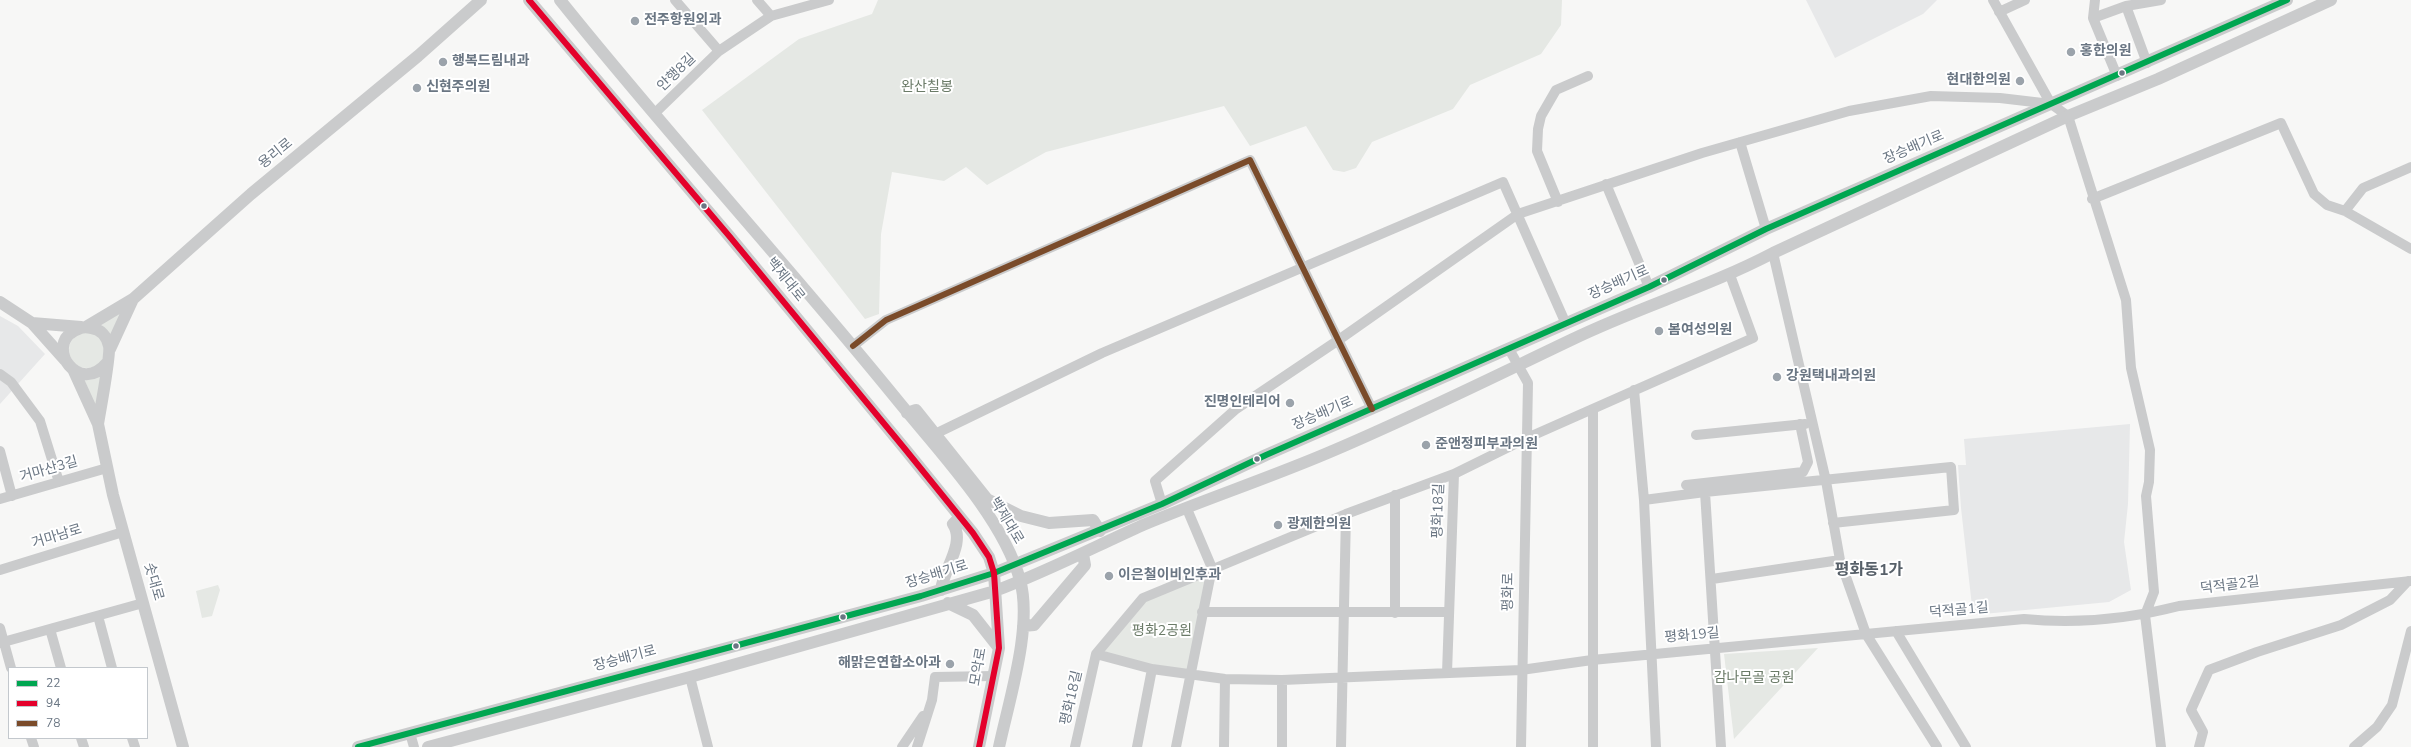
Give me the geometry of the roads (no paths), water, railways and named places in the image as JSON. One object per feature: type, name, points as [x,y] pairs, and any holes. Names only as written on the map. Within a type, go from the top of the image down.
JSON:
[{"type":"street","name":"용리로","points":[[69,365],[64,344],[70,333],[133,299],[251,194],[418,56],[481,0]]},
{"type":"street","name":"백제대로","points":[[529,0],[730,237],[960,517],[989,557],[994,573],[995,591]]},
{"type":"street","name":"백제대로","points":[[560,0],[654,114],[853,346],[907,413],[995,527],[1015,565],[1021,582]]},
{"type":"street","points":[[675,0],[719,51]]},
{"type":"street","points":[[757,0],[771,16]]},
{"type":"street","name":"안행8길","points":[[654,114],[719,51],[771,16],[828,0]]},
{"type":"street","points":[[1994,0],[1999,12],[2050,104]]},
{"type":"street","points":[[1999,12],[2025,0]]},
{"type":"street","points":[[2095,0],[2093,18],[2117,76]]},
{"type":"street","points":[[2093,18],[2126,6],[2161,0]]},
{"type":"street","name":"장승배기로","points":[[358,747],[941,590],[1015,565],[1162,504],[1266,455],[1649,287],[1766,229],[2147,63],[2287,0]]},
{"type":"street","points":[[428,747],[690,677],[948,603],[995,591],[1021,582],[1144,525],[1318,457],[1520,366],[1575,338],[1730,276],[1773,253],[2068,116],[2158,79],[2331,0]]},
{"type":"street","points":[[2126,6],[2147,63]]},
{"type":"street","points":[[1558,202],[1537,151],[1538,129],[1541,116],[1556,90],[1588,76]]},
{"type":"street","points":[[1162,504],[1155,481],[1236,409],[1340,339],[1518,214],[1558,202],[1606,184],[1740,142],[1849,111],[1931,96],[2000,98],[2050,104],[2068,116],[2092,198],[2126,300],[2131,368],[2150,450],[2149,482],[2146,496],[2154,592],[2145,615],[2161,747]]},
{"type":"street","points":[[2092,198],[2282,123],[2314,194],[2327,205],[2345,211],[2411,249]]},
{"type":"street","points":[[1740,142],[1766,229]]},
{"type":"street","points":[[853,346],[886,320],[1250,160],[1340,339],[1372,409]]},
{"type":"street","points":[[2345,211],[2363,188],[2411,167]]},
{"type":"street","points":[[935,434],[1102,353],[1503,182],[1566,324]]},
{"type":"street","points":[[1606,184],[1649,287]]},
{"type":"street","points":[[1773,253],[1826,481],[1840,560],[1866,634],[1937,747]]},
{"type":"street","points":[[1454,474],[1527,438],[1753,338],[1730,276]]},
{"type":"street","points":[[98,424],[110,349],[133,299]]},
{"type":"street","points":[[0,302],[32,322],[69,365],[81,374],[96,372],[107,363]]},
{"type":"street","points":[[32,322],[94,328],[102,333],[108,341],[110,349]]},
{"type":"street","name":"평화로","points":[[1509,349],[1520,366],[1528,383],[1521,747]]},
{"type":"street","points":[[69,365],[98,424]]},
{"type":"street","points":[[0,374],[11,382],[40,421],[59,482]]},
{"type":"street","points":[[1634,390],[1644,500],[1656,747]]},
{"type":"street","points":[[907,413],[916,410],[987,499],[1021,516],[1049,523],[1093,520],[1100,530]]},
{"type":"street","points":[[1593,410],[1593,747]]},
{"type":"street","points":[[1696,435],[1813,423]]},
{"type":"street","name":"솟대로","points":[[98,424],[123,532],[183,747]]},
{"type":"street","points":[[1686,485],[1803,472],[1808,462],[1800,424]]},
{"type":"street","points":[[0,451],[12,496]]},
{"type":"street","points":[[1644,500],[1705,492],[1826,481],[1951,467],[1954,510],[1834,523]]},
{"type":"street","name":"거마산3길","points":[[0,500],[107,468]]},
{"type":"street","name":"평화18길","points":[[1074,747],[1096,654],[1143,598],[1212,568],[1346,514],[1454,474],[1447,673]]},
{"type":"street","points":[[1705,492],[1712,579],[1714,648],[1721,747]]},
{"type":"street","points":[[1395,495],[1395,613]]},
{"type":"street","points":[[1176,747],[1212,568],[1187,509]]},
{"type":"street","points":[[1341,747],[1341,677],[1346,514]]},
{"type":"street","points":[[941,590],[942,581],[950,566],[955,545],[957,529],[953,524],[960,517]]},
{"type":"street","name":"거마남로","points":[[0,570],[123,532]]},
{"type":"street","points":[[1023,626],[1034,625],[1085,565],[1083,554]]},
{"type":"street","points":[[1712,579],[1840,560]]},
{"type":"street","points":[[2199,747],[2203,732],[2192,710],[2209,670],[2257,652],[2341,625],[2390,600],[2410,581]]},
{"type":"street","name":"덕적골2길","points":[[2054,622],[2145,615],[2179,606],[2410,581]]},
{"type":"street","points":[[1000,747],[1023,626],[1024,610],[1021,582]]},
{"type":"street","name":"모악로","points":[[979,747],[998,648],[995,591]]},
{"type":"street","points":[[2,642],[143,603]]},
{"type":"street","points":[[948,603],[972,615],[998,648]]},
{"type":"street","points":[[1202,612],[1449,612]]},
{"type":"street","points":[[98,616],[112,667]]},
{"type":"street","name":"덕적골1길","points":[[1866,634],[2024,619],[2054,622]]},
{"type":"street","points":[[0,628],[2,642],[11,667]]},
{"type":"street","points":[[50,629],[61,667]]},
{"type":"street","points":[[1896,631],[1966,747]]},
{"type":"street","points":[[2354,747],[2377,727],[2392,705],[2411,631]]},
{"type":"street","name":"평화19길","points":[[1522,670],[1592,660],[1866,634]]},
{"type":"street","name":"평화18길","points":[[1096,654],[1152,669],[1225,679],[1282,680],[1522,670]]},
{"type":"street","points":[[1137,747],[1152,669]]},
{"type":"street","points":[[917,747],[929,708],[935,677],[993,676]]},
{"type":"street","points":[[690,677],[708,747]]},
{"type":"street","points":[[1224,747],[1225,679]]},
{"type":"street","points":[[1282,680],[1282,747]]},
{"type":"street","points":[[902,747],[929,708]]},
{"type":"street","points":[[410,733],[414,747]]},
{"type":"place","name":"전주항원외과","points":[[635,21]]},
{"type":"place","name":"홍한의원","points":[[2071,52]]},
{"type":"place","name":"행복드림내과","points":[[443,62]]},
{"type":"place","name":"현대한의원","points":[[2020,81]]},
{"type":"place","name":"신현주의원","points":[[417,88]]},
{"type":"place","name":"봄여성의원","points":[[1659,331]]},
{"type":"place","name":"강원택내과의원","points":[[1777,377]]},
{"type":"place","name":"진명인테리어","points":[[1290,403]]},
{"type":"place","name":"준앤정피부과의원","points":[[1426,445]]},
{"type":"place","name":"광제한의원","points":[[1278,525]]},
{"type":"place","name":"이은철이비인후과","points":[[1109,576]]},
{"type":"place","name":"해맑은연합소아과","points":[[950,664]]},
{"type":"district","name":"평화동1가","points":[[1869,571]]},
{"type":"park label","name":"완산칠봉","points":[[927,88]]},
{"type":"park label","name":"평화2공원","points":[[1162,632]]},
{"type":"park label","name":"감나무골 공원","points":[[1754,679]]}]
